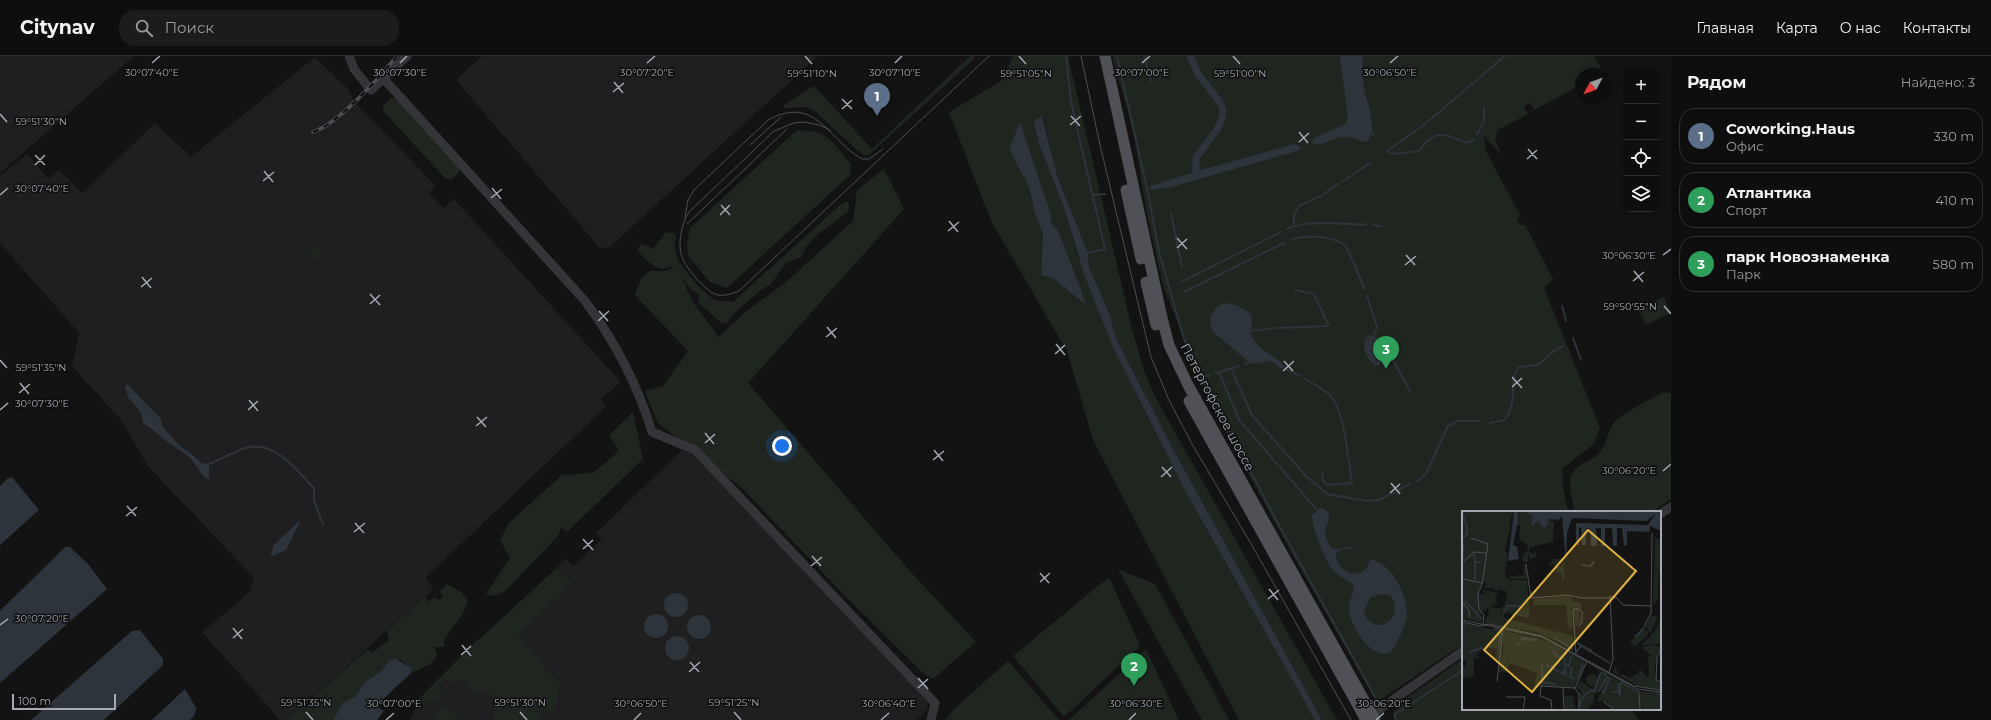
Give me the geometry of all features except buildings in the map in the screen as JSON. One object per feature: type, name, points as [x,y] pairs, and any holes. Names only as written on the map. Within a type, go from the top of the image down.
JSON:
[{"type":"main road","name":"Петергофское шоссе","points":[[1098,56],[1151,306],[1164,351],[1202,425],[1370,718]]},
{"type":"main road","name":"Петергофское шоссе","points":[[1105,56],[1160,311],[1174,356],[1188,385],[1370,718]]},
{"type":"street","points":[[349,56],[354,69],[371,90],[407,56]]},
{"type":"street","points":[[383,78],[585,301],[597,317],[627,371],[652,432],[695,450],[935,703],[931,720]]},
{"type":"street","points":[[1661,513],[1671,506]]},
{"type":"street","points":[[1370,718],[1462,652]]},
{"type":"shaded area","points":[[0,56],[134,56],[0,173]]},
{"type":"shaded area","points":[[482,56],[818,56],[610,247],[600,248],[456,80]]},
{"type":"shaded area","points":[[970,56],[975,56],[973,60],[870,154],[864,155],[857,150],[817,113],[806,107],[784,108],[784,105],[814,86],[872,149]]},
{"type":"shaded area","points":[[1013,56],[1068,56],[1131,325],[1143,368],[1154,395],[1337,720],[1322,720],[1172,447],[1116,338],[1110,315],[1089,267],[1088,253],[1058,178],[1043,117],[1039,144],[1064,208],[1077,253],[1102,318],[1138,398],[1185,491],[1315,720],[1239,720],[1093,440],[1067,351],[991,221],[949,112],[1001,81]],"holes":[[[1020,123],[1041,186],[1051,223],[1059,232],[1087,306],[1053,278],[1041,274],[1043,233],[1035,214],[1029,187],[1009,149]]]},
{"type":"shaded area","points":[[1112,56],[1594,56],[1601,68],[1575,68],[1575,88],[1534,110],[1530,103],[1524,106],[1528,114],[1498,130],[1495,140],[1501,154],[1484,136],[1485,149],[1521,217],[1517,217],[1520,225],[1525,225],[1553,279],[1544,288],[1600,428],[1594,444],[1562,469],[1563,487],[1568,511],[1462,511],[1462,645],[1377,702],[1291,552],[1208,399],[1163,286],[1147,215],[1133,130]]},
{"type":"shaded area","points":[[1340,56],[1363,56],[1363,81],[1372,121],[1371,136],[1367,142],[1340,137],[1317,145],[1313,144],[1312,141],[1315,138],[1345,124],[1348,119]]},
{"type":"shaded area","points":[[315,57],[348,89],[354,101],[436,186],[429,193],[443,208],[454,199],[621,382],[601,399],[607,406],[425,578],[434,589],[286,720],[280,720],[202,632],[251,590],[253,577],[147,465],[121,420],[72,366],[79,333],[0,243],[0,176],[27,154],[49,179],[59,170],[82,193],[155,123],[191,157]]},
{"type":"shaded area","points":[[391,98],[397,99],[459,167],[459,173],[451,179],[446,179],[383,111],[383,106]]},
{"type":"shaded area","points":[[1042,116],[1058,178],[1088,253],[1089,267],[1110,315],[1116,338],[1172,447],[1322,720],[1315,720],[1185,491],[1112,345],[1084,274],[1064,208],[1039,144],[1034,121]]},
{"type":"shaded area","points":[[1020,122],[1051,215],[1051,223],[1059,232],[1087,306],[1053,278],[1041,275],[1043,233],[1035,214],[1029,187],[1009,149]]},
{"type":"shaded area","points":[[797,130],[816,132],[829,139],[851,164],[850,175],[727,288],[710,282],[688,256],[687,243],[690,228]]},
{"type":"shaded area","points":[[1295,144],[1300,146],[1300,149],[1297,151],[1171,187],[1151,190],[1150,186],[1192,173],[1196,160],[1198,169],[1201,170]]},
{"type":"shaded area","points":[[884,169],[904,209],[748,383],[909,570],[976,642],[933,679],[923,673],[850,601],[741,487],[658,423],[645,391],[663,386],[688,351],[635,295],[641,279],[650,271],[666,271],[671,268],[675,271],[671,266],[661,269],[652,265],[637,250],[642,244],[653,249],[666,232],[673,233],[676,236],[674,248],[679,262],[696,284],[714,300],[733,302],[840,205],[848,201],[848,212],[818,234],[806,247],[801,257],[786,263],[771,284],[761,290],[731,316],[728,322],[722,324],[698,302],[699,295],[691,289],[682,278],[692,301],[719,337],[745,312],[785,283],[853,221],[857,190]]},
{"type":"shaded area","points":[[316,247],[320,249],[322,253],[320,257],[316,259],[312,257],[310,253],[312,249]]},
{"type":"shaded area","points":[[1664,297],[1671,313],[1646,325],[1638,309]]},
{"type":"shaded area","points":[[1223,303],[1237,306],[1249,313],[1252,318],[1251,336],[1260,347],[1279,361],[1286,369],[1280,368],[1271,361],[1255,364],[1249,362],[1213,332],[1210,323],[1211,315]]},
{"type":"shaded area","points":[[1369,335],[1377,338],[1385,348],[1386,361],[1377,366],[1368,359],[1365,352],[1364,341]]},
{"type":"shaded area","points":[[125,385],[128,385],[162,420],[162,426],[179,445],[192,454],[201,463],[209,464],[209,478],[206,479],[201,474],[194,462],[187,456],[143,423],[141,413],[128,397]]},
{"type":"shaded area","points":[[1664,392],[1671,393],[1671,499],[1653,511],[1575,511],[1570,484],[1573,472],[1579,466],[1600,452],[1605,445],[1612,425],[1628,411]]},
{"type":"shaded area","points":[[633,412],[643,459],[567,532],[561,527],[558,536],[505,591],[495,596],[486,594],[510,558],[500,540],[509,523],[562,475],[593,473],[619,451],[609,435]]},
{"type":"shaded area","points":[[682,450],[693,453],[928,702],[927,710],[916,720],[411,720],[417,701],[435,682],[566,559],[573,566],[602,539],[596,533]]},
{"type":"shaded area","points":[[12,477],[39,510],[0,545],[0,486],[8,478]]},
{"type":"shaded area","points":[[1320,508],[1323,508],[1329,514],[1325,534],[1331,548],[1356,549],[1342,549],[1336,553],[1340,566],[1351,573],[1357,574],[1362,572],[1367,567],[1370,559],[1378,562],[1392,574],[1402,590],[1407,608],[1407,616],[1395,646],[1390,653],[1383,654],[1369,647],[1353,625],[1349,604],[1354,586],[1337,574],[1329,565],[1313,526],[1312,515]],"holes":[[[1380,594],[1390,595],[1394,604],[1395,612],[1392,618],[1387,623],[1380,625],[1374,624],[1368,620],[1364,611],[1370,598]]]},
{"type":"shaded area","points":[[299,521],[299,524],[286,550],[270,557],[274,545]]},
{"type":"shaded area","points":[[65,547],[70,547],[88,564],[107,589],[0,683],[0,611]]},
{"type":"shaded area","points":[[556,569],[572,583],[518,635],[560,685],[555,708],[549,713],[542,708],[539,710],[543,720],[492,720],[497,703],[486,691],[473,694],[468,683],[462,679],[455,683],[444,680],[439,687],[439,697],[429,704],[417,701],[466,651]]},
{"type":"shaded area","points":[[1118,569],[1155,584],[1229,720],[1202,720]]},
{"type":"shaded area","points":[[1109,577],[1140,646],[1064,717],[1013,656]]},
{"type":"shaded area","points":[[447,584],[461,592],[468,600],[462,615],[445,638],[444,647],[434,647],[437,655],[431,664],[411,673],[411,667],[400,660],[390,660],[382,670],[364,683],[355,697],[344,703],[333,720],[286,720],[368,649],[372,653],[389,640],[387,631],[425,597],[429,602],[434,597],[439,600],[443,596],[440,591]]},
{"type":"shaded area","points":[[676,593],[684,597],[688,605],[684,613],[676,617],[668,613],[664,605],[668,597]]},
{"type":"shaded area","points":[[656,614],[664,618],[668,626],[664,634],[656,638],[648,634],[644,626],[648,618]]},
{"type":"shaded area","points":[[699,615],[708,618],[711,627],[708,636],[699,639],[690,636],[687,627],[690,618]]},
{"type":"shaded area","points":[[140,630],[163,659],[163,665],[104,720],[31,720],[132,631]]},
{"type":"shaded area","points":[[677,636],[682,637],[688,643],[688,653],[682,659],[677,660],[672,659],[666,653],[665,648],[666,643],[672,637]]},
{"type":"shaded area","points":[[1146,649],[1179,720],[1069,720]]},
{"type":"shaded area","points":[[395,659],[411,667],[411,673],[379,703],[378,707],[384,711],[377,720],[333,720],[343,703],[355,697],[364,683],[382,670],[390,660]]},
{"type":"shaded area","points":[[1462,660],[1462,710],[1632,710],[1639,720],[1394,720],[1393,712],[1399,708],[1396,705]]},
{"type":"shaded area","points":[[1008,661],[1059,720],[945,720],[957,706]]},
{"type":"shaded area","points":[[185,689],[196,708],[195,715],[190,720],[152,720]]},
{"type":"shaded area","points":[[442,707],[451,710],[461,720],[434,720]]},
{"type":"waterway","points":[[1066,56],[1071,102],[1105,249],[1088,253]]},
{"type":"waterway","points":[[1117,56],[1147,188],[1159,252],[1184,339],[1195,365],[1275,518],[1375,697]]},
{"type":"waterway","points":[[1144,56],[1151,81]]},
{"type":"waterway","points":[[1190,56],[1198,74],[1219,101],[1223,109],[1222,118],[1218,128],[1196,158],[1196,169]]},
{"type":"waterway","points":[[1473,140],[1466,143],[1445,135],[1440,135],[1430,139],[1419,151],[1392,154],[1387,151],[1425,124],[1505,56]]},
{"type":"waterway","points":[[1477,134],[1484,122],[1484,108]]},
{"type":"waterway","points":[[1371,131],[1374,136]]},
{"type":"waterway","points":[[1342,182],[1370,163]]},
{"type":"waterway","points":[[1294,226],[1294,215],[1299,206],[1321,196],[1338,184]]},
{"type":"waterway","points":[[1094,195],[1105,194]]},
{"type":"waterway","points":[[1171,213],[1182,267]]},
{"type":"waterway","points":[[1287,229],[1316,223],[1366,225]]},
{"type":"waterway","points":[[1373,225],[1381,226]]},
{"type":"waterway","points":[[1181,282],[1281,232]]},
{"type":"waterway","points":[[1291,240],[1304,237],[1320,237],[1334,240],[1346,246],[1365,289]]},
{"type":"waterway","points":[[1184,292],[1284,243]]},
{"type":"waterway","points":[[1279,328],[1329,326],[1314,294],[1295,290]]},
{"type":"waterway","points":[[1367,296],[1377,327],[1374,335]]},
{"type":"waterway","points":[[1562,306],[1566,321]]},
{"type":"waterway","points":[[1250,331],[1275,328]]},
{"type":"waterway","points":[[1573,338],[1581,360]]},
{"type":"waterway","points":[[1490,423],[1504,420],[1509,413],[1513,399],[1514,379],[1519,367],[1538,365],[1552,352],[1563,346]]},
{"type":"waterway","points":[[1387,356],[1393,360],[1410,391]]},
{"type":"waterway","points":[[1245,364],[1249,362]]},
{"type":"waterway","points":[[1216,373],[1239,366]]},
{"type":"waterway","points":[[1231,368],[1252,415],[1305,475],[1327,494],[1367,501],[1379,500],[1410,484]]},
{"type":"waterway","points":[[1286,369],[1300,376]]},
{"type":"waterway","points":[[1219,372],[1239,420],[1317,510]]},
{"type":"waterway","points":[[1201,377],[1210,375]]},
{"type":"waterway","points":[[1305,379],[1329,394],[1337,407],[1343,424],[1348,457]]},
{"type":"waterway","points":[[1416,482],[1426,474],[1448,426],[1458,421],[1480,421]]},
{"type":"waterway","points":[[209,464],[249,447],[269,449],[277,453],[286,459],[314,488],[314,500],[323,525]]},
{"type":"waterway","points":[[1323,474],[1322,479],[1327,485],[1352,483],[1349,461]]},
{"type":"waterway","points":[[1396,720],[1394,715],[1462,671]]},
{"type":"tram line","points":[[830,130],[819,125],[804,122],[794,123],[774,131],[689,212],[684,221],[681,232],[681,254],[690,271],[707,289],[718,295],[739,291],[989,56]]},
{"type":"tram line","points":[[1081,56],[1100,145],[1151,357],[1169,400],[1192,444],[1250,542],[1351,720]]},
{"type":"tram line","points":[[685,217],[688,200],[694,190],[768,120],[784,113],[798,112],[810,116],[820,123],[850,151],[862,159],[869,159],[883,149]]},
{"type":"tram line","points":[[750,145],[781,117]]},
{"type":"tram line","points":[[687,224],[787,129]]},
{"type":"railway","points":[[313,132],[334,120],[346,110],[370,87],[397,56]]},
{"type":"place","name":"Coworking.Haus","points":[[877,116]]},
{"type":"place","name":"парк Новознаменка","points":[[1386,369]]},
{"type":"place","name":"Атлантика","points":[[1134,686]]}]
